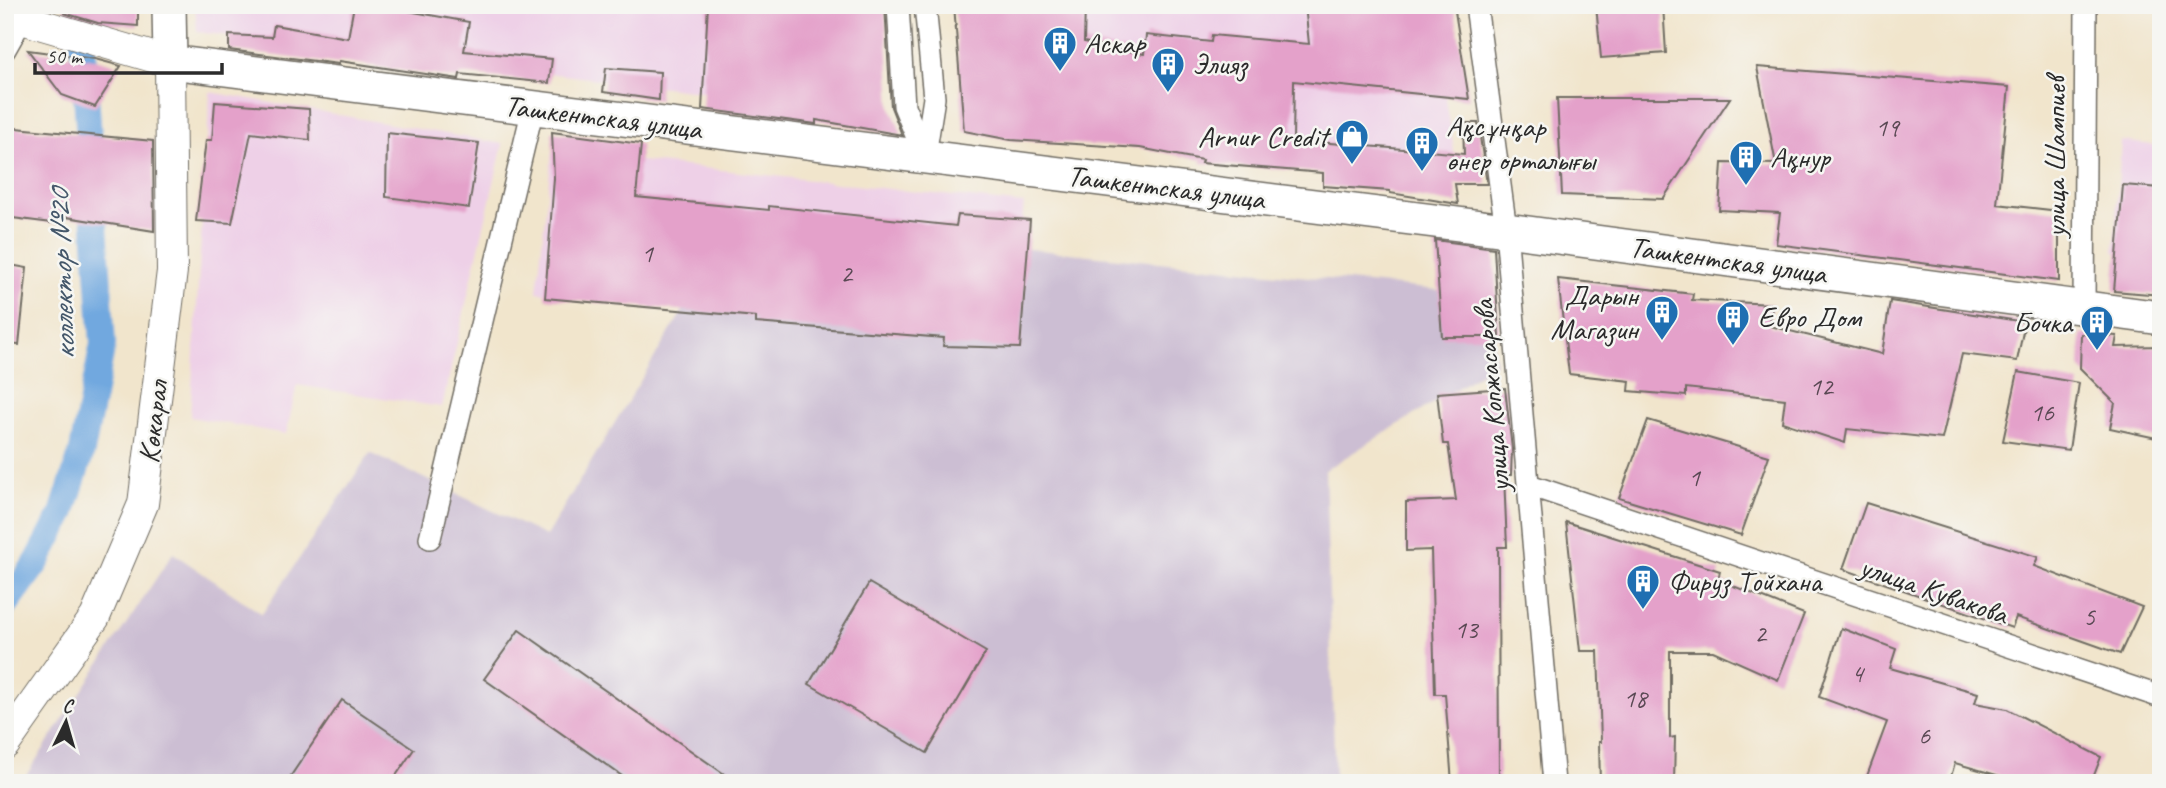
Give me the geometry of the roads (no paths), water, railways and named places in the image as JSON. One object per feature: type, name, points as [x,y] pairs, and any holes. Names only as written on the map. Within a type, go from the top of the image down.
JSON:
[{"type":"main road","points":[[14,15],[170,62],[169,5]]},
{"type":"main road","name":"Ташкентская улица","points":[[170,62],[1506,230],[2161,318]]},
{"type":"main road","name":"Көкарал","points":[[5,744],[95,617],[143,504],[172,271],[170,62]]},
{"type":"street","points":[[898,5],[904,106],[925,157]]},
{"type":"street","points":[[925,5],[934,98],[925,157]]},
{"type":"street","name":"улица Копжасарова","points":[[1476,5],[1506,230],[1554,783]]},
{"type":"street","name":"улица Шампиев","points":[[2084,309],[2086,5]]},
{"type":"street","points":[[5,49],[14,15]]},
{"type":"street","points":[[430,538],[533,108]]},
{"type":"street","name":"улица Кувакова","points":[[1529,485],[2161,698]]},
{"type":"waterway","name":"коллектор №20","points":[[5,606],[37,562],[62,514],[82,451],[103,344],[80,5]]},
{"type":"place","name":"Аскар","points":[[1060,73]]},
{"type":"place","name":"Элияз","points":[[1168,94]]},
{"type":"place","name":"Arnur Credit","points":[[1352,166]]},
{"type":"place","name":"Ақсұнқар өнер орталығы","points":[[1422,173]]},
{"type":"place","name":"Ақнур","points":[[1746,187]]},
{"type":"place","name":"Дарын Магазин","points":[[1662,342]]},
{"type":"place","name":"Евро Дом","points":[[1733,347]]},
{"type":"place","name":"Бочка","points":[[2097,352]]},
{"type":"place","name":"Фируз Тойхана","points":[[1643,611]]}]
